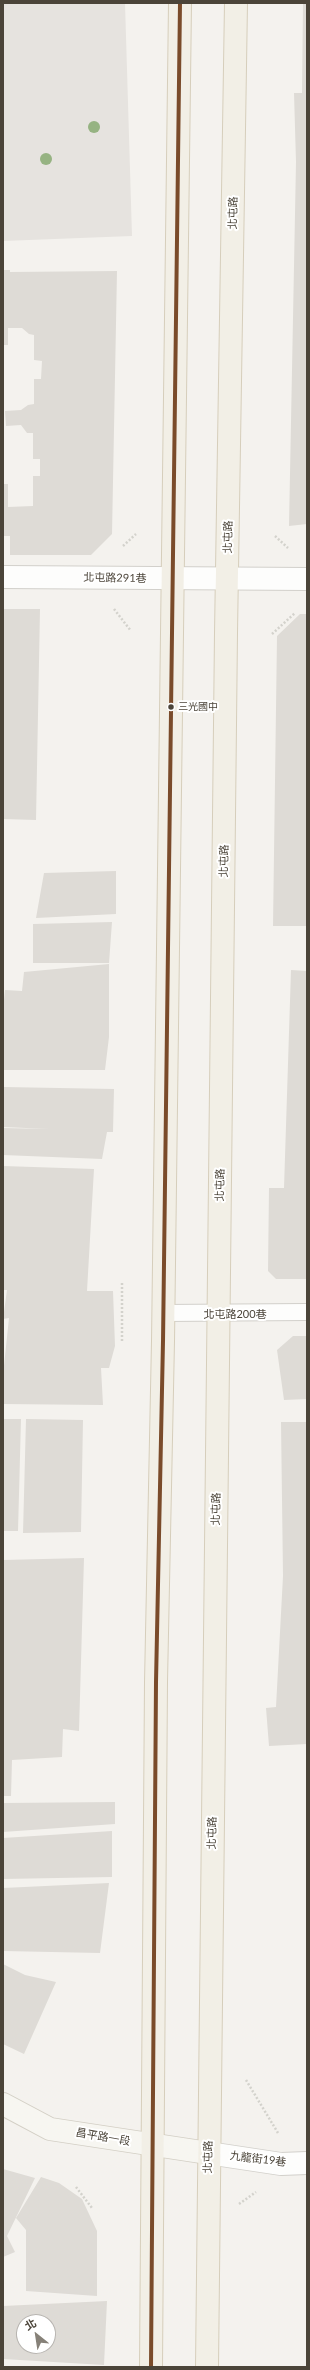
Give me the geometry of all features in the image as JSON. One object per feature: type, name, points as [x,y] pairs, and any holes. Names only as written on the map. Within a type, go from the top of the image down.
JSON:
[{"type":"main road","points":[[151,2367],[155,1706],[163,1313],[180,3]]},
{"type":"main road","name":"北屯路","points":[[206,2367],[236,3]]},
{"type":"street","name":"北屯路291巷","points":[[3,577],[307,579]]},
{"type":"street","name":"昌平路一段","points":[[3,2104],[50,2129],[208,2153]]},
{"type":"street","name":"九龍街19巷","points":[[208,2153],[281,2164],[307,2162]]},
{"type":"lane","name":"北屯路200巷","points":[[163,1313],[307,1312]]},
{"type":"path","points":[[275,536],[289,549]]},
{"type":"path","points":[[110,605],[131,631]]},
{"type":"path","points":[[272,634],[295,613]]},
{"type":"path","points":[[122,1283],[122,1341]]},
{"type":"path","points":[[246,2080],[280,2136]]},
{"type":"path","points":[[76,2187],[92,2208]]},
{"type":"shaded area","points":[[3,3],[125,3],[132,236],[3,241]]},
{"type":"building","points":[[303,3],[307,3],[307,524],[289,526],[296,162],[294,93],[302,93]]},
{"type":"building","points":[[3,270],[10,270],[10,272],[117,271],[112,534],[91,555],[10,555],[10,536],[3,536],[3,484],[8,484],[8,507],[33,506],[33,476],[40,476],[40,459],[33,459],[33,433],[27,433],[21,425],[6,426],[5,411],[21,410],[28,405],[34,404],[34,379],[41,379],[42,361],[34,360],[34,335],[29,334],[22,328],[8,328],[8,345],[3,345]]},
{"type":"building","points":[[3,609],[40,609],[36,820],[3,819]]},
{"type":"building","points":[[300,614],[307,614],[307,926],[273,926],[277,636]]},
{"type":"building","points":[[116,871],[116,914],[36,918],[44,873]]},
{"type":"building","points":[[112,922],[109,963],[33,963],[33,924]]},
{"type":"building","points":[[109,964],[109,1037],[105,1070],[3,1070],[3,1009],[5,990],[22,991],[24,972]]},
{"type":"building","points":[[291,970],[307,971],[307,1279],[276,1279],[268,1271],[269,1188],[284,1188]]},
{"type":"building","points":[[4,1087],[114,1089],[113,1132],[107,1132],[102,1159],[3,1155],[3,1128],[49,1129],[3,1127]]},
{"type":"building","points":[[3,1166],[94,1169],[87,1291],[113,1291],[115,1346],[109,1368],[101,1368],[103,1405],[3,1404],[3,1375],[9,1318],[3,1319],[7,1290],[3,1290]]},
{"type":"building","points":[[293,1336],[307,1336],[307,1399],[284,1400],[277,1350]]},
{"type":"building","points":[[3,1419],[21,1419],[18,1531],[3,1531]]},
{"type":"building","points":[[26,1419],[83,1420],[81,1532],[23,1533]]},
{"type":"building","points":[[281,1422],[307,1422],[307,1744],[269,1746],[266,1708],[276,1707],[283,1576]]},
{"type":"building","points":[[84,1558],[79,1731],[63,1729],[62,1757],[12,1760],[11,1796],[3,1796],[3,1560]]},
{"type":"building","points":[[115,1802],[115,1824],[3,1832],[3,1803]]},
{"type":"building","points":[[112,1831],[112,1877],[3,1879],[3,1838]]},
{"type":"building","points":[[109,1883],[100,1953],[3,1951],[3,1888]]},
{"type":"building","points":[[3,1964],[25,1975],[56,1982],[24,2054],[3,2044]]},
{"type":"building","points":[[3,2169],[35,2178],[7,2236],[15,2252],[3,2257]]},
{"type":"building","points":[[41,2177],[59,2183],[82,2199],[97,2231],[97,2296],[26,2291],[26,2230],[16,2218]]},
{"type":"building","points":[[107,2301],[104,2365],[3,2359],[3,2306]]},
{"type":"transit line","points":[[151,2367],[156,1682],[163,1341],[180,3]]},
{"type":"place","name":"三光國中","points":[[171,707]]}]
